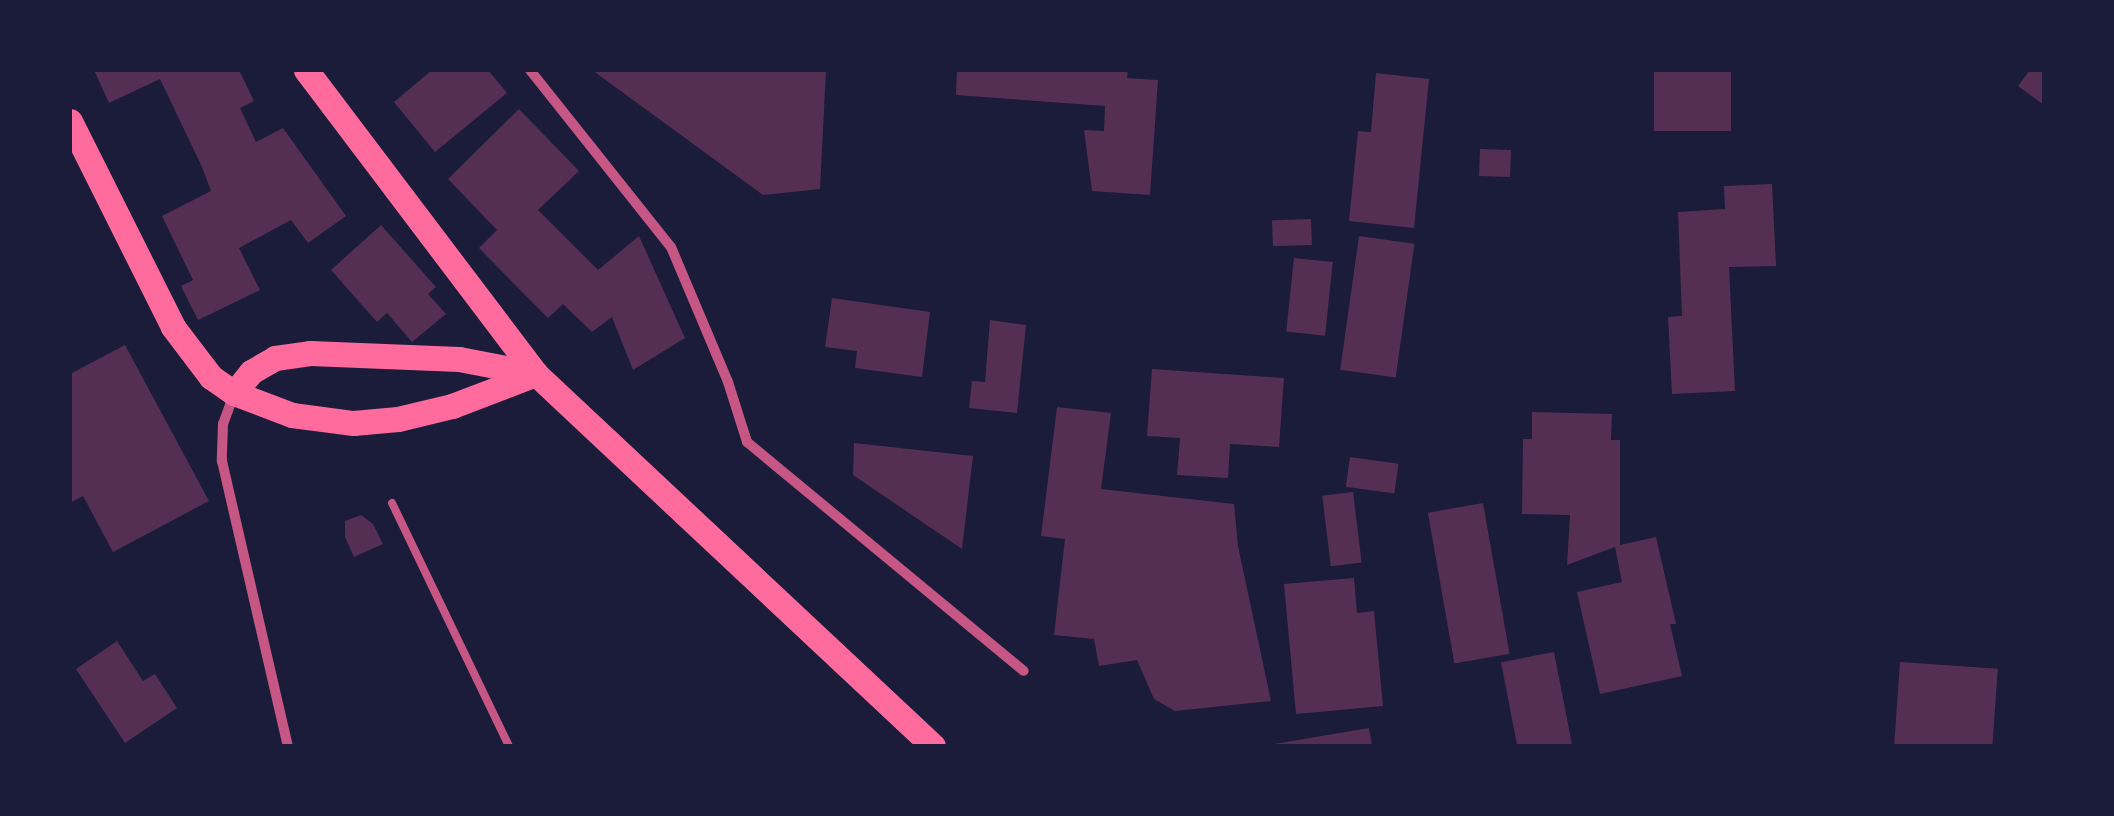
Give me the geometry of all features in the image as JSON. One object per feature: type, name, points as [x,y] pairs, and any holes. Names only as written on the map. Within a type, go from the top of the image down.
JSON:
[{"type":"main road","points":[[315,72],[536,374],[933,746]]},
{"type":"main road","points":[[70,121],[173,327],[211,376],[234,393],[292,414],[353,423],[398,419],[452,406],[536,374]]},
{"type":"main road","points":[[234,393],[251,372],[275,358],[310,354],[459,358],[536,374]]},
{"type":"street","points":[[530,70],[671,247],[728,382],[747,442],[1024,671]]},
{"type":"street","points":[[234,393],[223,424],[222,461],[288,746]]},
{"type":"lane","points":[[392,503],[509,746]]},
{"type":"building","points":[[94,70],[239,70],[254,101],[240,108],[256,142],[283,128],[346,216],[308,243],[291,220],[239,248],[260,290],[198,320],[181,286],[193,280],[162,216],[211,191],[202,167],[160,79],[109,103]]},
{"type":"building","points":[[432,70],[488,70],[507,93],[435,152],[394,102]]},
{"type":"building","points":[[592,70],[826,70],[820,189],[763,195]]},
{"type":"building","points":[[957,70],[1128,70],[1127,78],[1158,80],[1150,195],[1092,191],[1084,130],[1104,131],[1105,106],[956,95]]},
{"type":"building","points":[[1654,70],[1731,70],[1731,131],[1654,131]]},
{"type":"building","points":[[2030,70],[2044,70],[2044,105],[2018,86]]},
{"type":"building","points":[[1376,73],[1429,79],[1414,228],[1349,221],[1358,131],[1371,132]]},
{"type":"building","points":[[519,109],[579,171],[538,210],[598,270],[639,236],[685,338],[633,370],[612,317],[592,332],[563,304],[548,318],[479,248],[497,230],[448,179]]},
{"type":"building","points":[[1480,149],[1511,150],[1510,177],[1479,176]]},
{"type":"building","points":[[1772,184],[1776,266],[1729,267],[1735,391],[1672,394],[1668,317],[1682,316],[1678,212],[1725,209],[1724,186]]},
{"type":"building","points":[[1311,219],[1312,245],[1273,246],[1272,220]]},
{"type":"building","points":[[381,225],[436,287],[428,294],[446,314],[412,342],[387,313],[377,322],[331,270]]},
{"type":"building","points":[[1359,236],[1414,244],[1396,377],[1340,370]]},
{"type":"building","points":[[1294,258],[1333,262],[1325,336],[1286,332]]},
{"type":"building","points":[[832,298],[930,312],[922,377],[855,368],[857,351],[825,347]]},
{"type":"building","points":[[990,320],[1026,325],[1017,413],[969,408],[972,381],[985,382]]},
{"type":"building","points":[[125,345],[209,501],[113,552],[83,496],[70,503],[70,374]]},
{"type":"building","points":[[1152,369],[1284,378],[1279,447],[1230,444],[1228,478],[1177,475],[1180,438],[1147,436]]},
{"type":"building","points":[[1057,407],[1111,413],[1101,489],[1234,504],[1238,546],[1271,701],[1175,711],[1154,699],[1137,660],[1099,666],[1094,639],[1054,635],[1065,539],[1041,536]]},
{"type":"building","points":[[1532,412],[1612,414],[1611,440],[1620,440],[1620,545],[1656,537],[1676,624],[1670,624],[1682,676],[1600,694],[1577,592],[1622,582],[1615,547],[1567,565],[1570,515],[1522,514],[1523,439],[1532,439]]},
{"type":"building","points":[[854,443],[973,456],[962,549],[853,475]]},
{"type":"building","points":[[1350,457],[1399,464],[1394,494],[1346,487]]},
{"type":"building","points":[[1353,492],[1362,562],[1331,566],[1322,496]]},
{"type":"building","points":[[1483,503],[1510,654],[1454,663],[1428,513]]},
{"type":"building","points":[[361,515],[373,524],[383,544],[354,557],[345,537],[345,521]]},
{"type":"building","points":[[1354,578],[1357,613],[1374,611],[1383,706],[1296,714],[1284,584]]},
{"type":"building","points":[[117,641],[143,681],[155,674],[177,708],[125,743],[76,669]]},
{"type":"building","points":[[1554,652],[1572,746],[1517,746],[1501,662]]},
{"type":"building","points":[[1900,662],[1998,669],[1992,746],[1894,746]]},
{"type":"building","points":[[1369,728],[1372,746],[1274,746],[1274,744]]}]
